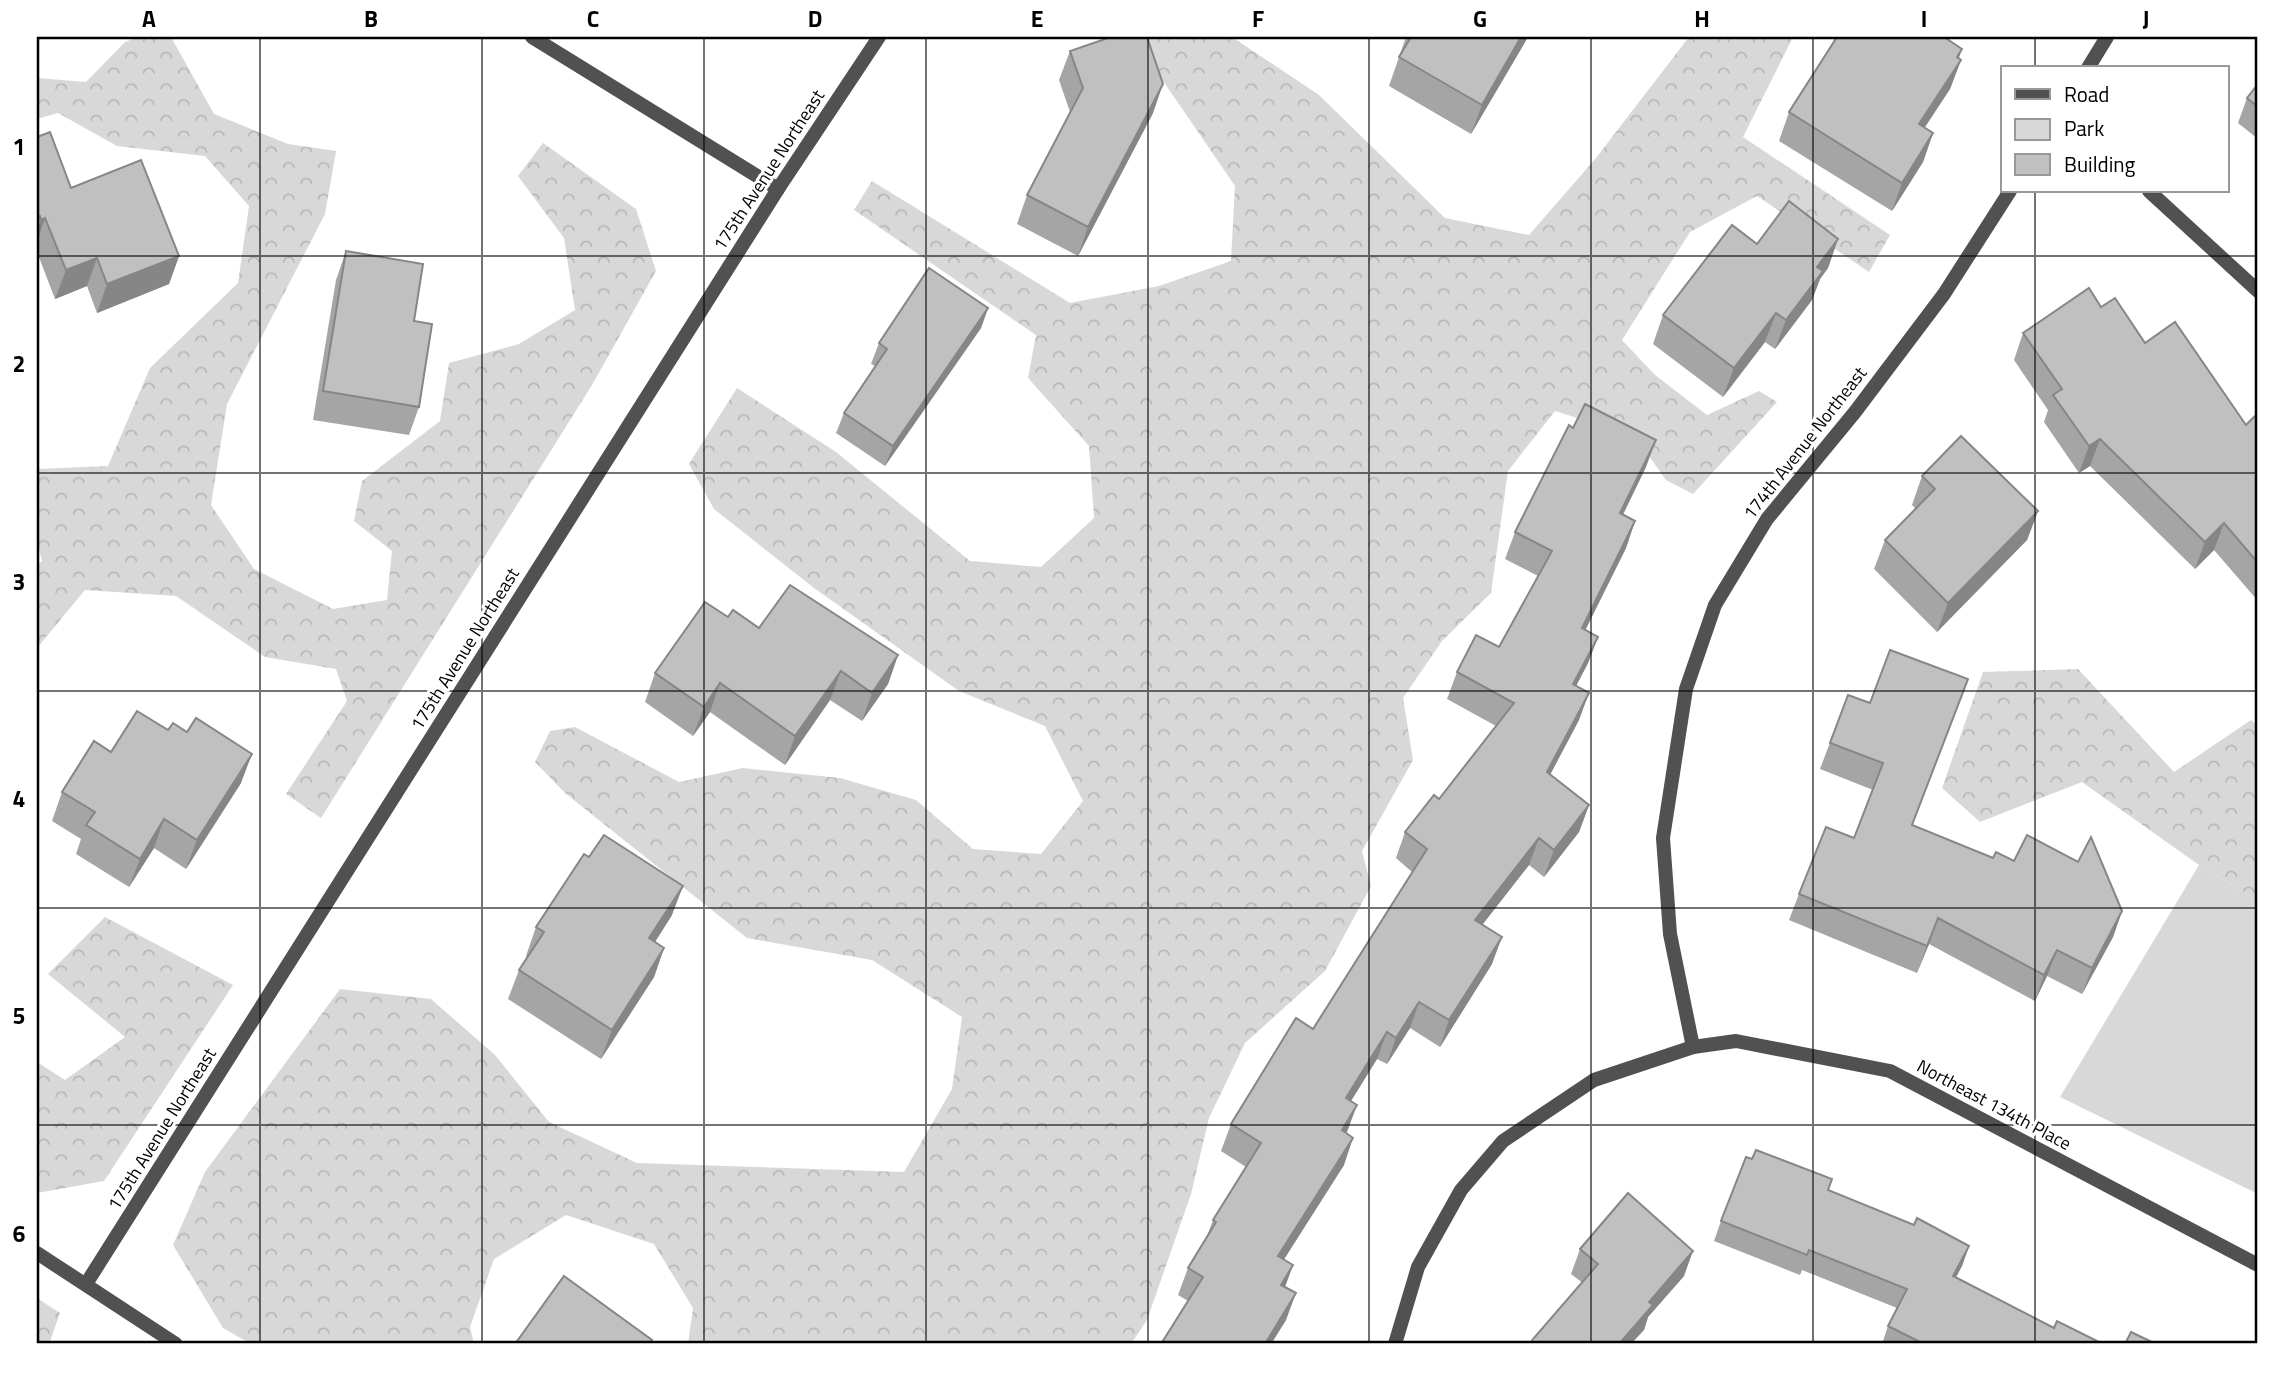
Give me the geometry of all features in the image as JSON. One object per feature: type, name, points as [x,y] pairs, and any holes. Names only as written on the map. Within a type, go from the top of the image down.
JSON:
[{"type":"street","points":[[532,37],[778,190]]},
{"type":"street","name":"175th Avenue Northeast","points":[[86,1284],[778,190],[879,37]]},
{"type":"street","points":[[2089,66],[2107,37]]},
{"type":"street","name":"174th Avenue Northeast","points":[[1693,1047],[1670,934],[1663,838],[1686,689],[1715,605],[1767,519],[1855,412],[1944,293],[2009,192]]},
{"type":"street","points":[[2150,192],[2258,291]]},
{"type":"street","name":"Northeast 134th Place","points":[[1693,1047],[1736,1041],[1890,1071],[2258,1265]]},
{"type":"street","points":[[1395,1344],[1418,1268],[1461,1190],[1503,1141],[1594,1080],[1693,1047]]},
{"type":"street","points":[[37,1253],[176,1344]]},
{"type":"green space","points":[[138,37],[171,37],[214,114],[288,144],[336,151],[325,214],[227,404],[211,505],[254,569],[333,609],[387,600],[392,551],[354,521],[362,481],[440,421],[449,363],[519,344],[575,310],[564,238],[518,176],[543,143],[636,209],[656,271],[592,385],[321,818],[286,794],[347,701],[336,669],[265,657],[176,596],[85,590],[37,648],[37,565],[42,561],[37,541],[37,469],[108,466],[150,368],[238,283],[249,206],[205,156],[117,146],[58,113],[37,119],[37,78],[86,82],[125,42]]},
{"type":"green space","points":[[1133,37],[1232,37],[1319,95],[1445,218],[1529,235],[1596,158],[1689,37],[1793,37],[1743,137],[1890,235],[1869,272],[1757,196],[1690,232],[1622,340],[1655,375],[1707,415],[1759,391],[1777,402],[1693,494],[1666,480],[1635,436],[1555,411],[1508,471],[1491,593],[1442,641],[1403,698],[1413,760],[1362,851],[1371,886],[1325,971],[1245,1043],[1209,1118],[1191,1194],[1147,1320],[1131,1344],[688,1344],[693,1308],[654,1244],[566,1215],[494,1259],[470,1327],[474,1344],[251,1344],[223,1328],[173,1245],[205,1172],[340,989],[431,999],[495,1055],[549,1122],[637,1163],[904,1172],[952,1089],[962,1017],[872,960],[747,938],[565,793],[535,762],[550,731],[575,727],[679,782],[743,768],[840,778],[916,800],[973,849],[1041,854],[1083,801],[1045,726],[959,691],[814,588],[714,509],[689,464],[737,388],[836,452],[970,561],[1041,567],[1094,518],[1089,446],[1028,378],[1036,335],[854,210],[872,181],[1070,303],[1159,286],[1231,261],[1235,186]]},
{"type":"green space","points":[[2078,669],[2174,772],[2251,720],[2258,726],[2258,901],[2199,865],[2082,782],[1980,822],[1942,788],[1983,672]]},
{"type":"green space","points":[[2199,865],[2258,901],[2258,1194],[2060,1097]]},
{"type":"green space","points":[[105,917],[233,985],[104,1181],[37,1193],[37,1062],[65,1080],[125,1037],[48,974]]},
{"type":"green space","points":[[37,1298],[60,1313],[49,1344],[37,1344]]},
{"type":"building","points":[[1111,37],[1147,37],[1163,84],[1088,227],[1027,195],[1083,88],[1070,51]]},
{"type":"building","points":[[1411,37],[1521,37],[1482,105],[1399,57]]},
{"type":"building","points":[[1837,37],[1944,37],[1962,49],[1957,57],[1961,60],[1919,124],[1933,133],[1902,183],[1789,112]]},
{"type":"building","points":[[2258,84],[2258,107],[2247,98]]},
{"type":"building","points":[[50,132],[71,188],[141,160],[179,256],[107,284],[97,258],[66,270],[45,218],[41,220],[40,216],[37,217],[37,137]]},
{"type":"building","points":[[1789,201],[1838,239],[1817,267],[1823,271],[1786,320],[1776,313],[1734,368],[1663,315],[1732,225],[1757,244]]},
{"type":"building","points":[[346,251],[423,264],[414,321],[432,324],[419,407],[323,391]]},
{"type":"building","points":[[929,268],[988,308],[893,446],[844,413],[887,349],[879,343]]},
{"type":"building","points":[[2089,288],[2101,307],[2115,298],[2145,343],[2175,322],[2246,425],[2258,413],[2258,563],[2224,523],[2205,542],[2100,439],[2089,446],[2053,395],[2062,389],[2023,333]]},
{"type":"building","points":[[1585,404],[1656,440],[1620,513],[1635,521],[1582,628],[1598,637],[1573,684],[1589,693],[1547,772],[1589,805],[1554,850],[1539,838],[1475,920],[1502,937],[1449,1020],[1419,1002],[1396,1038],[1387,1032],[1346,1098],[1357,1105],[1342,1130],[1353,1138],[1278,1256],[1293,1265],[1281,1285],[1296,1293],[1265,1344],[1161,1344],[1203,1277],[1188,1268],[1216,1222],[1213,1220],[1261,1143],[1231,1124],[1296,1018],[1313,1029],[1427,849],[1405,832],[1434,795],[1439,799],[1514,703],[1457,672],[1476,635],[1499,647],[1552,551],[1515,532],[1569,425],[1573,428]]},
{"type":"building","points":[[1961,436],[2038,511],[1948,603],[1885,540],[1935,489],[1922,476]]},
{"type":"building","points":[[790,585],[898,655],[872,693],[841,671],[795,736],[720,683],[704,707],[655,673],[705,602],[728,617],[733,610],[759,628]]},
{"type":"building","points":[[1890,650],[1968,679],[1912,825],[1993,858],[1996,852],[2014,861],[2027,835],[2078,862],[2091,837],[2122,911],[2092,968],[2057,950],[2044,975],[1938,918],[1927,946],[1799,894],[1826,827],[1854,838],[1883,763],[1830,743],[1848,695],[1870,703]]},
{"type":"building","points":[[137,711],[168,730],[173,723],[187,732],[196,718],[252,754],[197,840],[164,819],[140,859],[86,825],[95,812],[62,792],[94,741],[111,752]]},
{"type":"building","points":[[604,835],[683,886],[649,938],[664,948],[612,1030],[519,970],[544,932],[536,927],[584,854],[589,857]]},
{"type":"building","points":[[1756,1150],[1832,1179],[1828,1190],[1914,1225],[1917,1218],[1969,1246],[1953,1276],[2054,1328],[2057,1321],[2103,1344],[1924,1344],[1888,1326],[1907,1289],[1809,1250],[1807,1255],[1721,1221],[1746,1157],[1752,1159]]},
{"type":"building","points":[[1628,1193],[1693,1251],[1649,1302],[1653,1305],[1619,1344],[1530,1344],[1598,1264],[1580,1249]]},
{"type":"building","points":[[564,1276],[652,1340],[649,1344],[515,1344]]},
{"type":"building","points":[[2131,1332],[2156,1344],[2125,1344]]}]
